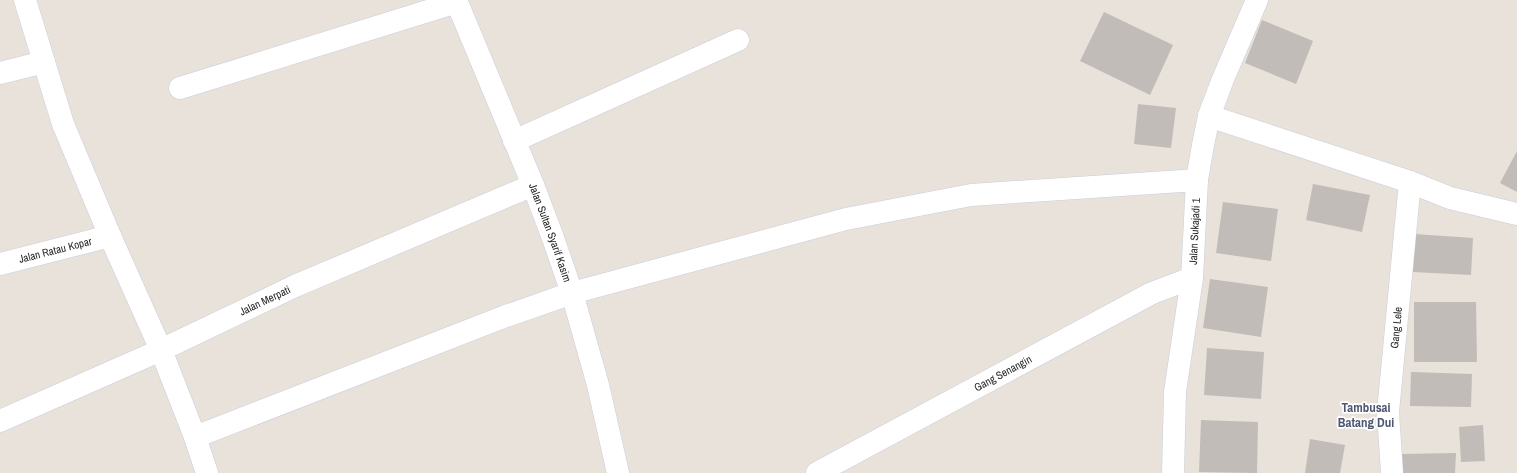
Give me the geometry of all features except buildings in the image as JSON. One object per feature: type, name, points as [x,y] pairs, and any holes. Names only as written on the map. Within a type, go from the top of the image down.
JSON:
[{"type":"street","points":[[25,0],[63,124],[110,236],[161,350],[195,437],[207,473]]},
{"type":"street","name":"Jalan Sukajadi 1","points":[[1173,473],[1174,392],[1192,278],[1197,180],[1209,116],[1223,79],[1257,0]]},
{"type":"street","points":[[180,88],[456,1]]},
{"type":"street","name":"Jalan Sultan Syarif Kasim","points":[[456,1],[532,185],[572,293],[598,384],[618,473]]},
{"type":"street","points":[[514,141],[738,40]]},
{"type":"street","points":[[0,73],[44,62]]},
{"type":"street","points":[[1209,116],[1410,182],[1450,198],[1517,214]]},
{"type":"street","points":[[195,437],[506,316],[572,293],[846,219],[970,195],[1197,180]]},
{"type":"street","name":"Gang Lele","points":[[1392,473],[1388,412],[1410,182]]},
{"type":"street","name":"Jalan Merpati","points":[[0,420],[161,350],[295,286],[532,185]]},
{"type":"street","name":"Jalan Ratau Kopar","points":[[0,264],[110,236]]},
{"type":"street","name":"Gang Senangin","points":[[816,473],[1152,293],[1192,278]]},
{"type":"district","name":"Tambusai Batang Dui","points":[[1366,414]]}]
